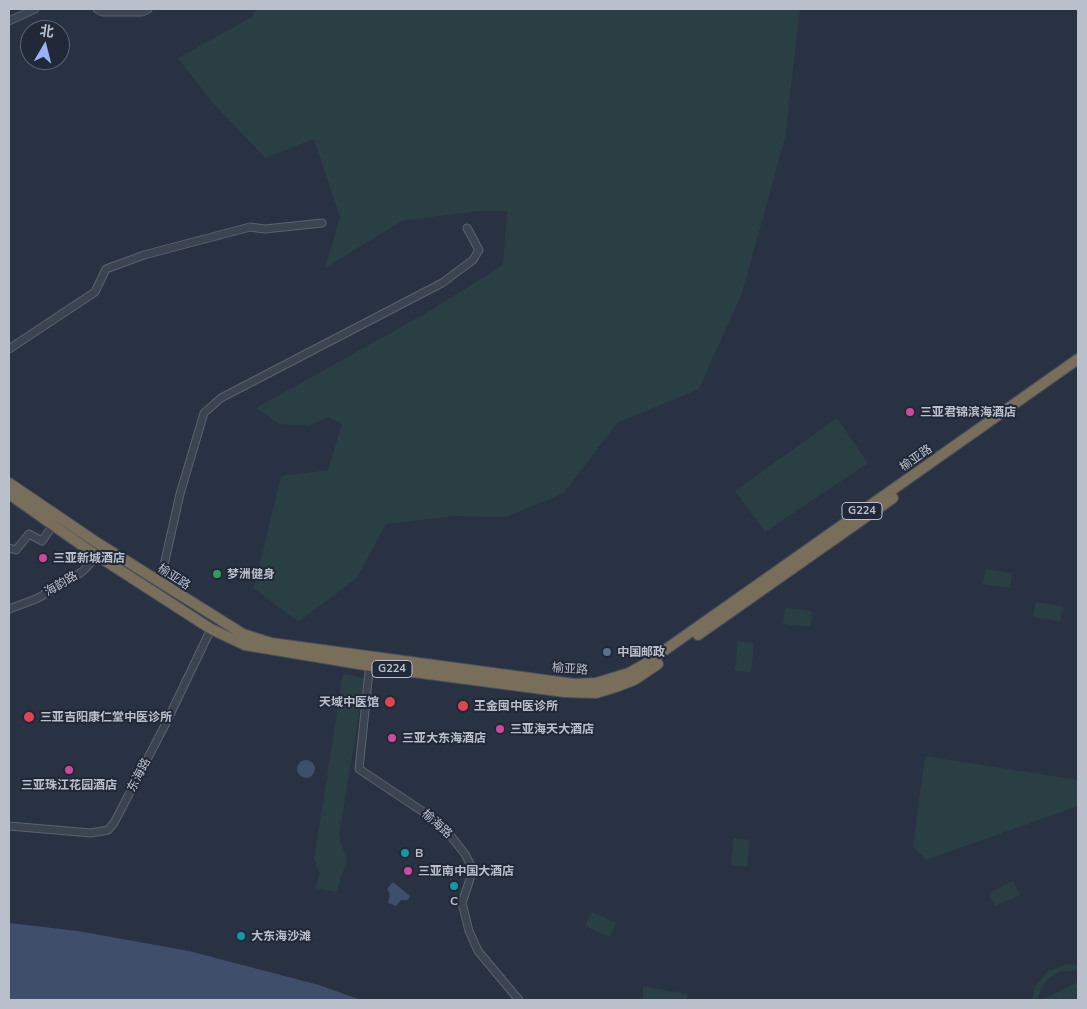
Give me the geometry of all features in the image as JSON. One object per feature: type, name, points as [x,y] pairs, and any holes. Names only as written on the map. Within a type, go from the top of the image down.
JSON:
[{"type":"highway","name":"榆亚路","points":[[9,483],[211,628],[245,645],[574,684],[596,683],[629,673],[645,664],[1078,359]]},
{"type":"highway","name":"榆亚路","points":[[9,494],[53,525],[160,583],[243,634],[271,643],[370,661],[565,692],[596,693],[634,680],[1078,367]]},
{"type":"street","points":[[9,21],[24,11],[35,9]]},
{"type":"street","points":[[97,9],[102,12],[142,12],[148,9]]},
{"type":"street","points":[[9,349],[95,292],[106,269],[144,254],[250,227],[265,230],[322,223]]},
{"type":"street","points":[[160,583],[180,494],[204,413],[220,398],[442,283],[473,260],[479,250],[467,228]]},
{"type":"street","points":[[9,548],[16,550],[29,534],[42,541],[53,525]]},
{"type":"street","name":"海韵路","points":[[9,609],[30,602],[64,584],[83,571],[102,551]]},
{"type":"street","name":"东海路","points":[[9,826],[91,833],[108,830],[114,823],[165,725],[211,628]]},
{"type":"street","name":"榆海路","points":[[370,661],[359,769],[428,815],[446,830],[465,854],[473,870],[462,903],[469,931],[478,951],[519,1000]]},
{"type":"green space","points":[[256,9],[800,9],[785,138],[742,293],[699,389],[617,423],[564,493],[506,517],[454,516],[386,524],[357,578],[298,622],[254,588],[281,476],[328,470],[342,424],[327,417],[309,426],[279,424],[256,408],[428,312],[503,265],[507,211],[478,211],[402,221],[325,268],[340,217],[314,139],[265,158],[212,102],[178,58],[252,17]]},
{"type":"green space","points":[[837,418],[868,463],[765,532],[735,491]]},
{"type":"green space","points":[[985,569],[1012,573],[1010,588],[983,584]]},
{"type":"green space","points":[[1036,602],[1063,606],[1060,621],[1033,617]]},
{"type":"green space","points":[[785,608],[812,611],[810,627],[783,624]]},
{"type":"green space","points":[[738,641],[754,643],[751,672],[735,671]]},
{"type":"green space","points":[[343,674],[365,678],[339,836],[347,861],[336,892],[315,888],[320,874],[314,859]]},
{"type":"green space","points":[[925,756],[1078,780],[1078,806],[926,860],[913,846]]},
{"type":"green space","points":[[734,838],[750,840],[747,867],[731,865]]},
{"type":"green space","points":[[1013,881],[1020,895],[995,906],[989,893]]},
{"type":"green space","points":[[592,912],[616,923],[610,937],[585,926]]},
{"type":"green space","points":[[1068,964],[1078,965],[1078,970],[1059,972],[1050,977],[1043,985],[1037,1000],[1032,1000],[1035,986],[1048,971]]},
{"type":"green space","points":[[1078,982],[1078,1000],[1042,1000]]},
{"type":"green space","points":[[643,986],[687,994],[687,1000],[643,1000]]},
{"type":"water","points":[[306,760],[312,763],[315,769],[312,775],[306,778],[300,775],[297,769],[300,763]]},
{"type":"water","points":[[393,882],[410,896],[408,900],[401,900],[396,906],[388,903],[390,894],[387,889]]},
{"type":"water","points":[[9,923],[78,931],[189,951],[319,985],[361,1000],[9,1000]]},
{"type":"place","name":"三亚君锦滨海酒店","points":[[910,412]]},
{"type":"place","name":"三亚新城酒店","points":[[43,558]]},
{"type":"place","name":"梦洲健身","points":[[217,574]]},
{"type":"place","name":"中国邮政","points":[[607,652]]},
{"type":"place","name":"天域中医馆","points":[[390,702]]},
{"type":"place","name":"王金囤中医诊所","points":[[463,706]]},
{"type":"place","name":"三亚吉阳康仁堂中医诊所","points":[[29,717]]},
{"type":"place","name":"三亚海天大酒店","points":[[500,729]]},
{"type":"place","name":"三亚大东海酒店","points":[[392,738]]},
{"type":"place","name":"三亚珠江花园酒店","points":[[69,770]]},
{"type":"place","name":"B","points":[[405,853]]},
{"type":"place","name":"三亚南中国大酒店","points":[[408,871]]},
{"type":"place","name":"C","points":[[454,886]]},
{"type":"place","name":"大东海沙滩","points":[[241,936]]}]
